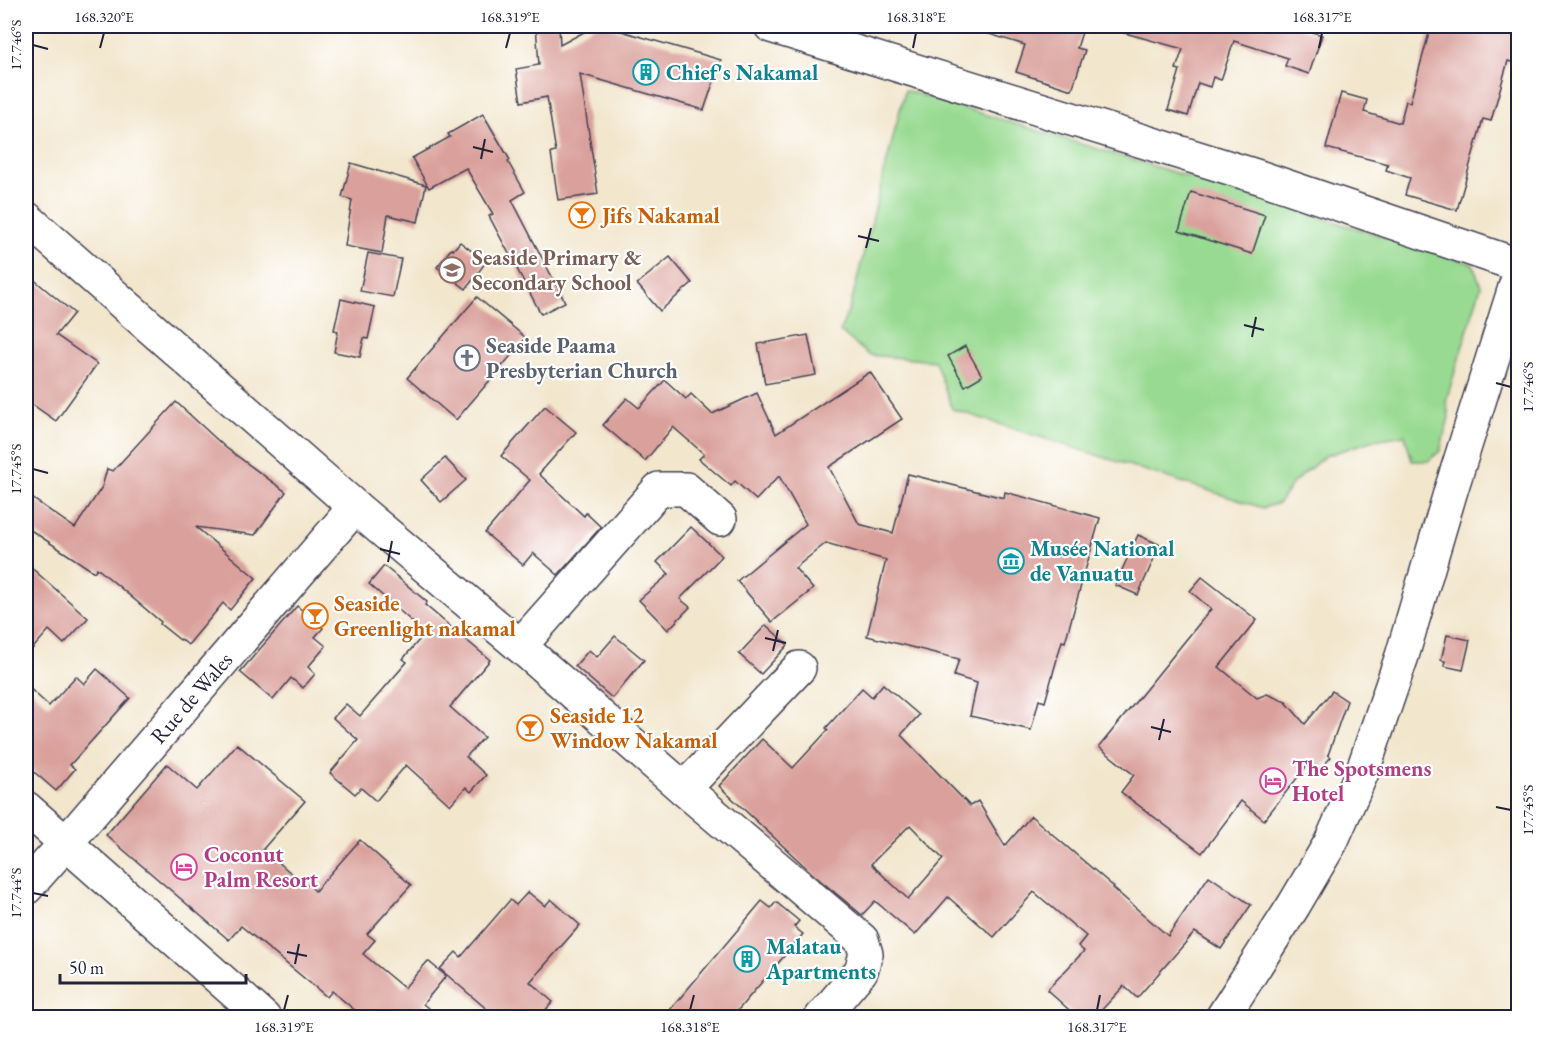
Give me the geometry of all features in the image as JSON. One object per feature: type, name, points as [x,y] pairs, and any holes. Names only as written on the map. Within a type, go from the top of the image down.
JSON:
[{"type":"street","points":[[771,26],[1259,177],[1518,265]]},
{"type":"street","points":[[26,218],[355,507],[862,940],[866,954],[861,971],[821,1017]]},
{"type":"street","points":[[1222,1017],[1294,905],[1331,842],[1363,770],[1402,656],[1451,490],[1518,278]]},
{"type":"street","points":[[520,646],[659,489],[686,489],[720,519]]},
{"type":"street","name":"Rue de Wales","points":[[26,888],[355,507]]},
{"type":"street","points":[[684,789],[799,669]]},
{"type":"street","points":[[26,808],[264,1017]]},
{"type":"green space","points":[[905,90],[1473,264],[1481,286],[1446,401],[1449,417],[1440,451],[1428,461],[1412,461],[1405,435],[1374,440],[1325,456],[1293,483],[1279,503],[1263,508],[952,409],[935,361],[869,355],[840,331],[851,304]]},
{"type":"building","points":[[536,26],[559,26],[560,45],[595,26],[604,26],[721,60],[704,110],[580,74],[598,194],[558,200],[551,153],[556,152],[547,97],[521,102],[516,69],[539,65]]},
{"type":"building","points":[[976,26],[1084,26],[1077,48],[1085,50],[1072,90],[1016,72],[1025,45],[976,30]]},
{"type":"building","points":[[1122,26],[1293,26],[1322,35],[1309,74],[1285,66],[1288,58],[1234,41],[1221,80],[1213,77],[1210,87],[1198,83],[1188,116],[1168,110],[1180,70],[1176,69],[1183,49],[1121,32]]},
{"type":"building","points":[[1431,26],[1518,26],[1518,64],[1508,61],[1491,121],[1483,119],[1457,210],[1405,195],[1410,178],[1386,170],[1388,164],[1326,148],[1341,93],[1367,100],[1364,112],[1400,123],[1406,101],[1410,102]]},
{"type":"building","points":[[483,114],[510,160],[508,162],[525,192],[512,200],[565,302],[541,314],[489,216],[493,214],[466,168],[429,188],[412,158],[450,137],[448,134]]},
{"type":"building","points":[[351,163],[426,185],[418,222],[388,215],[382,253],[345,246],[352,200],[342,197]]},
{"type":"building","points":[[1191,192],[1265,215],[1252,254],[1179,231]]},
{"type":"building","points":[[460,242],[486,262],[466,289],[437,267],[451,249],[453,250]]},
{"type":"building","points":[[368,253],[401,259],[393,297],[360,291]]},
{"type":"building","points":[[670,257],[692,283],[660,311],[637,284]]},
{"type":"building","points":[[26,273],[74,313],[56,335],[97,364],[56,421],[26,400]]},
{"type":"building","name":"Seaside Paama Presbyterian Church","points":[[477,297],[526,338],[456,420],[407,378]]},
{"type":"building","points":[[341,299],[375,307],[368,339],[364,338],[360,357],[334,352],[338,331],[334,330]]},
{"type":"building","points":[[808,335],[816,375],[765,384],[758,344]]},
{"type":"building","points":[[965,346],[982,376],[965,386],[948,356]]},
{"type":"building","points":[[870,372],[902,419],[829,467],[859,524],[893,533],[908,474],[1004,498],[1005,492],[1100,518],[1065,642],[1062,641],[1045,702],[1039,700],[1031,730],[970,716],[977,683],[954,676],[959,659],[867,636],[886,560],[826,543],[795,568],[813,589],[772,622],[737,581],[806,524],[779,476],[756,500],[735,481],[731,486],[699,459],[704,454],[673,427],[645,461],[603,425],[627,398],[639,408],[665,380],[686,399],[691,394],[712,414],[757,393],[776,434]]},
{"type":"building","points":[[176,402],[225,447],[286,492],[255,535],[196,527],[256,578],[230,610],[223,603],[188,645],[160,624],[161,622],[97,568],[94,572],[26,527],[26,494],[75,528],[102,487],[107,469],[113,471]]},
{"type":"building","points":[[545,406],[576,432],[539,474],[584,516],[586,513],[601,527],[558,575],[533,553],[523,565],[485,533],[530,480],[501,456]]},
{"type":"building","points":[[445,458],[466,480],[441,502],[421,480]]},
{"type":"building","points":[[691,527],[722,556],[680,599],[690,607],[668,630],[639,600],[669,574],[657,562]]},
{"type":"building","points":[[1138,535],[1160,545],[1138,595],[1115,585]]},
{"type":"building","points":[[26,563],[88,618],[64,644],[49,630],[26,656]]},
{"type":"building","points":[[384,566],[427,602],[425,605],[490,660],[450,707],[484,737],[466,757],[486,775],[471,792],[466,787],[450,805],[406,765],[376,801],[361,788],[355,794],[330,773],[358,740],[333,718],[346,704],[360,716],[407,662],[403,659],[425,633],[369,584]]},
{"type":"building","points":[[1202,577],[1257,620],[1219,667],[1257,698],[1267,694],[1286,702],[1305,724],[1332,691],[1347,701],[1328,755],[1331,757],[1319,771],[1309,763],[1264,820],[1241,801],[1202,853],[1121,792],[1134,775],[1099,747],[1211,609],[1190,591]]},
{"type":"building","points":[[297,606],[323,628],[315,637],[326,646],[308,667],[315,674],[303,688],[291,678],[273,700],[240,672]]},
{"type":"building","points":[[766,625],[788,645],[761,674],[739,654]]},
{"type":"building","points":[[1447,635],[1470,640],[1463,670],[1444,666],[1445,661],[1441,660]]},
{"type":"building","points":[[615,636],[644,660],[612,698],[575,666],[589,650],[597,657]]},
{"type":"building","points":[[97,669],[130,698],[70,765],[75,769],[56,791],[26,765],[26,685],[49,706],[76,676],[84,684]]},
{"type":"building","points":[[883,684],[919,715],[901,735],[970,806],[978,801],[1005,846],[1031,816],[1168,936],[1209,876],[1251,905],[1221,949],[1195,932],[1137,998],[1124,986],[1095,1017],[1077,1017],[1047,990],[1084,951],[1078,946],[1086,936],[1034,892],[994,937],[948,897],[915,935],[875,901],[862,915],[815,876],[719,786],[762,739],[793,768],[862,688],[872,697]],"holes":[[[910,825],[943,859],[908,899],[871,864]]]},
{"type":"building","points":[[237,744],[305,801],[263,849],[306,886],[308,884],[315,891],[360,840],[411,885],[367,934],[375,940],[363,954],[404,988],[428,961],[446,976],[423,1004],[439,1017],[363,1017],[332,991],[327,997],[241,926],[229,940],[106,835],[167,764],[197,790]]},
{"type":"building","points":[[528,892],[545,906],[551,899],[580,925],[530,982],[553,1002],[539,1017],[496,1017],[440,969],[456,952],[461,957],[510,900],[516,905]]},
{"type":"building","name":"Malatau Apartments","points":[[762,901],[771,908],[776,902],[799,921],[794,927],[803,934],[732,1017],[664,1017]]},
{"type":"place","name":"Chief's Nakamal","points":[[646,72]]},
{"type":"place","name":"Jifs Nakamal","points":[[582,215]]},
{"type":"place","name":"Seaside Primary & Secondary School","points":[[452,270]]},
{"type":"place","name":"Seaside Paama Presbyterian Church","points":[[467,358]]},
{"type":"place","name":"Musée National de Vanuatu","points":[[1011,561]]},
{"type":"place","name":"Seaside Greenlight nakamal","points":[[315,616]]},
{"type":"place","name":"Seaside 12 Window Nakamal","points":[[530,728]]},
{"type":"place","name":"The Spotsmens Hotel","points":[[1273,781]]},
{"type":"place","name":"Coconut Palm Resort","points":[[184,867]]},
{"type":"place","name":"Malatau Apartments","points":[[747,959]]}]
